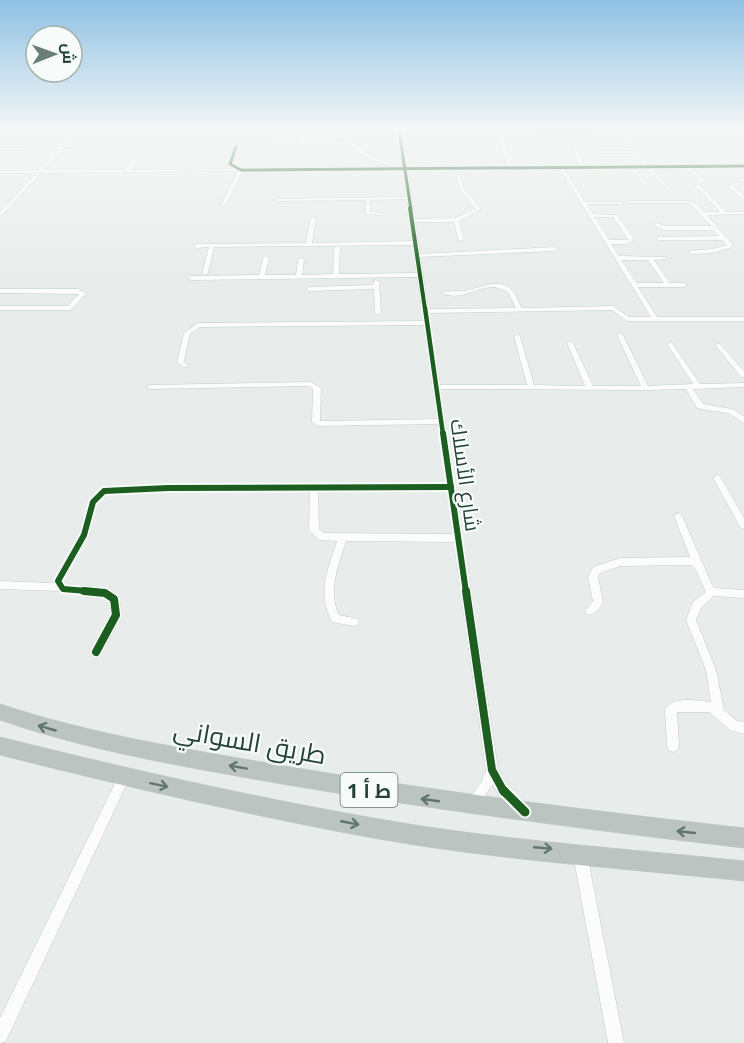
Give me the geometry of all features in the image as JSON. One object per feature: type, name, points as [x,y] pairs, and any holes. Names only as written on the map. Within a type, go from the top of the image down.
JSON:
[{"type":"highway","name":"طريق السواني","points":[[0,712],[42,728],[104,742],[400,796],[744,838]]},
{"type":"highway","name":"ط أ 1","points":[[0,746],[124,777],[374,828],[454,840],[744,871]]},
{"type":"street","points":[[0,215],[34,179]]},
{"type":"street","points":[[223,205],[237,179]]},
{"type":"street","name":"شارع الأسلاك","points":[[404,179],[409,198],[429,323],[492,770],[502,790],[525,812]]},
{"type":"street","points":[[412,220],[456,220],[479,209],[462,189],[459,179]]},
{"type":"street","points":[[569,179],[655,319]]},
{"type":"street","points":[[641,179],[645,184]]},
{"type":"street","points":[[659,179],[668,189]]},
{"type":"street","points":[[700,179],[703,182]]},
{"type":"street","points":[[698,186],[724,213]]},
{"type":"street","points":[[731,186],[744,199]]},
{"type":"street","points":[[276,200],[409,198]]},
{"type":"street","points":[[368,199],[368,213],[380,214]]},
{"type":"street","points":[[0,201],[13,201]]},
{"type":"street","points":[[628,202],[689,202],[694,204],[730,246],[692,252]]},
{"type":"street","points":[[584,203],[621,203]]},
{"type":"street","points":[[703,214],[742,213],[744,218]]},
{"type":"street","points":[[591,215],[615,216],[631,239],[628,242],[608,242]]},
{"type":"street","points":[[309,244],[313,219]]},
{"type":"street","points":[[456,220],[461,240]]},
{"type":"street","points":[[657,225],[664,228],[716,228]]},
{"type":"street","points":[[659,239],[725,238]]},
{"type":"street","points":[[196,246],[415,243]]},
{"type":"street","points":[[205,273],[212,246]]},
{"type":"street","points":[[336,276],[337,248]]},
{"type":"street","points":[[417,256],[555,249]]},
{"type":"street","points":[[262,276],[266,258]]},
{"type":"street","points":[[618,258],[664,258]]},
{"type":"street","points":[[650,258],[668,285]]},
{"type":"street","points":[[299,276],[301,261]]},
{"type":"street","points":[[376,275],[378,314]]},
{"type":"street","points":[[191,278],[420,275]]},
{"type":"street","points":[[444,293],[467,292],[482,285],[500,287],[510,291],[520,310]]},
{"type":"street","points":[[634,285],[684,285]]},
{"type":"street","points":[[309,289],[376,286]]},
{"type":"street","points":[[0,291],[78,291],[82,293],[70,308],[0,308]]},
{"type":"street","points":[[426,311],[613,308],[627,319],[744,320]]},
{"type":"street","points":[[185,366],[180,362],[187,333],[198,325],[429,323]]},
{"type":"street","points":[[620,335],[646,388]]},
{"type":"street","points":[[517,336],[531,388]]},
{"type":"street","points":[[570,343],[590,388]]},
{"type":"street","points":[[670,344],[698,387]]},
{"type":"street","points":[[718,345],[744,375]]},
{"type":"street","points":[[150,387],[311,384],[317,388],[316,422],[321,424],[442,422]]},
{"type":"street","points":[[437,387],[646,388],[744,385]]},
{"type":"street","points":[[688,387],[700,406],[732,410],[744,421]]},
{"type":"street","points":[[717,477],[744,526]]},
{"type":"street","points":[[314,487],[314,530],[322,537],[458,538]]},
{"type":"street","points":[[60,587],[58,581],[84,535],[93,502],[104,491],[451,487]]},
{"type":"street","points":[[678,516],[697,563],[712,592]]},
{"type":"street","points":[[342,538],[328,594],[329,608],[336,619],[354,622]]},
{"type":"street","points":[[590,611],[598,602],[593,577],[596,570],[620,562],[685,560],[697,563]]},
{"type":"street","points":[[0,585],[60,587],[105,593],[114,599],[116,615],[96,652]]},
{"type":"street","points":[[718,711],[711,670],[691,620],[697,605],[712,592],[744,594]]},
{"type":"street","points":[[672,746],[671,710],[675,706],[711,707],[734,726],[744,728]]},
{"type":"street","points":[[471,806],[486,785],[492,770]]},
{"type":"street","points":[[0,1035],[124,777]]},
{"type":"street","points":[[580,852],[616,1043]]},
{"type":"cycle path","points":[[406,179],[492,770],[502,790],[525,812]]},
{"type":"cycle path","points":[[96,652],[116,615],[114,599],[105,593],[63,589],[58,581],[84,535],[93,502],[104,491],[168,488],[451,487]]}]
